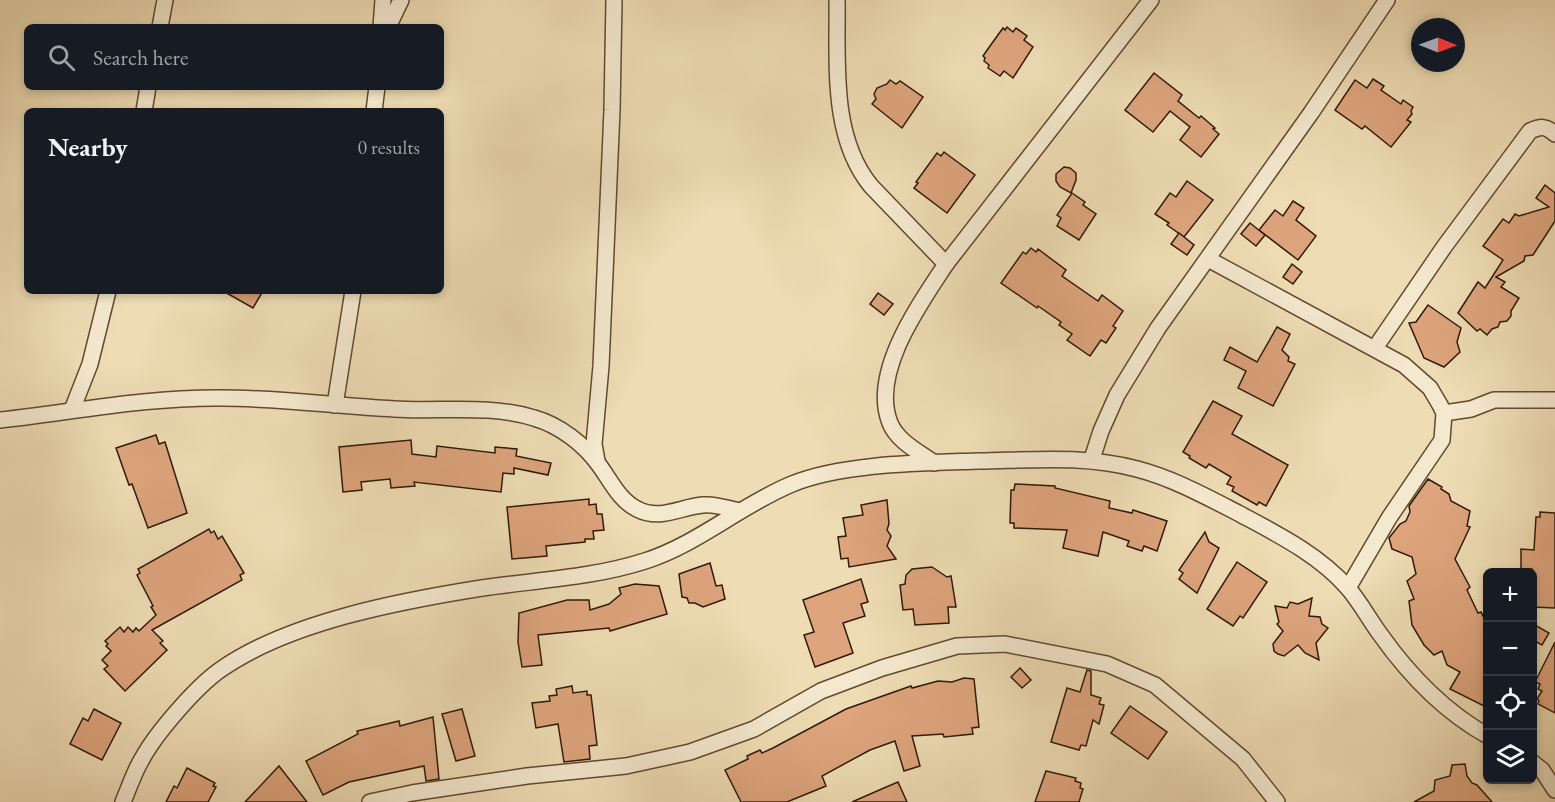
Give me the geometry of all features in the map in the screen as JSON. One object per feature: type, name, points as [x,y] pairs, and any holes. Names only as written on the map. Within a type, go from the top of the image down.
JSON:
[{"type":"street","points":[[161,24],[165,0]]},
{"type":"street","points":[[381,24],[383,0]]},
{"type":"street","points":[[389,24],[401,0]]},
{"type":"street","points":[[598,463],[594,444],[601,354],[612,111],[614,0]]},
{"type":"street","points":[[837,0],[838,86],[846,136],[853,159],[860,173],[882,198],[946,264]]},
{"type":"street","points":[[934,463],[906,443],[890,425],[884,397],[890,367],[898,345],[946,264],[1151,0]]},
{"type":"street","points":[[1092,459],[1101,431],[1117,395],[1158,328],[1311,113],[1387,0]]},
{"type":"street","points":[[144,108],[148,90]]},
{"type":"street","points":[[374,108],[377,90]]},
{"type":"street","points":[[1375,348],[1443,247],[1530,131],[1539,126],[1547,127],[1555,134]]},
{"type":"street","points":[[1208,259],[1404,365],[1430,388],[1444,413],[1442,440],[1389,518],[1348,588]]},
{"type":"street","points":[[72,410],[90,364],[107,294]]},
{"type":"street","points":[[335,405],[353,294]]},
{"type":"street","points":[[0,420],[170,400],[222,398],[395,409],[501,410],[549,422],[568,434],[598,463],[624,501],[648,513],[660,514],[703,505],[739,511]]},
{"type":"street","points":[[1444,413],[1471,409],[1494,400],[1555,400]]},
{"type":"street","points":[[123,802],[142,758],[174,715],[218,671],[269,643],[334,620],[407,601],[485,588],[553,581],[646,561],[675,549],[739,511],[798,482],[861,469],[934,463],[1092,459],[1137,469],[1174,481],[1207,497],[1286,538],[1318,560],[1348,588],[1402,663],[1429,694],[1464,723],[1483,733]]},
{"type":"street","points":[[370,802],[412,793],[527,776],[626,766],[690,752],[754,729],[821,691],[882,668],[957,646],[1005,644],[1107,664],[1155,685],[1244,759],[1277,802]]},
{"type":"street","points":[[1537,766],[1555,790]]},
{"type":"building","points":[[1007,27],[1013,32],[1016,28],[1027,36],[1024,40],[1033,47],[1013,78],[1004,71],[1000,76],[988,68],[989,65],[984,61],[983,56],[1003,28],[1005,30]]},
{"type":"building","points":[[1154,73],[1182,95],[1178,101],[1199,118],[1201,116],[1219,134],[1201,157],[1180,140],[1190,127],[1170,111],[1153,132],[1125,110]]},
{"type":"building","points":[[1373,79],[1384,86],[1381,90],[1401,104],[1403,100],[1413,107],[1412,114],[1407,120],[1411,122],[1391,147],[1365,126],[1362,129],[1335,110],[1355,80],[1367,88]]},
{"type":"building","points":[[890,80],[896,84],[900,81],[923,97],[902,128],[872,104],[876,99],[874,94],[877,88],[887,84]]},
{"type":"building","points":[[944,152],[975,175],[947,213],[914,188],[937,153],[941,156]]},
{"type":"building","points":[[1064,167],[1076,173],[1071,193],[1060,187],[1056,181],[1056,174]]},
{"type":"building","points":[[1187,181],[1213,200],[1184,237],[1155,214],[1170,193],[1176,197]]},
{"type":"building","points":[[1545,185],[1555,193],[1555,221],[1533,255],[1525,256],[1524,261],[1496,277],[1505,282],[1501,287],[1519,298],[1511,311],[1511,316],[1507,321],[1500,322],[1498,327],[1492,329],[1487,335],[1480,329],[1477,331],[1458,313],[1478,282],[1485,288],[1503,260],[1483,246],[1503,219],[1509,223],[1515,214],[1519,216],[1549,207],[1536,198]]},
{"type":"building","points":[[1072,193],[1096,214],[1079,240],[1057,226],[1061,218],[1057,215]]},
{"type":"building","points":[[1293,201],[1304,208],[1296,220],[1316,236],[1298,260],[1259,230],[1275,210],[1283,216]]},
{"type":"building","points":[[1250,223],[1265,235],[1256,246],[1241,234]]},
{"type":"building","points":[[1179,233],[1194,245],[1187,255],[1171,244]]},
{"type":"building","points":[[1031,248],[1036,252],[1038,249],[1066,270],[1062,276],[1098,301],[1102,295],[1123,311],[1106,343],[1101,340],[1090,356],[1067,340],[1072,334],[1059,325],[1061,322],[1001,283],[1023,252],[1026,254]]},
{"type":"building","points":[[1292,264],[1302,272],[1293,284],[1283,277]]},
{"type":"building","points":[[878,293],[893,304],[884,315],[870,304]]},
{"type":"building","points":[[228,294],[261,294],[253,308]]},
{"type":"building","points":[[1428,305],[1461,328],[1457,342],[1460,352],[1444,367],[1424,358],[1409,323],[1416,322]]},
{"type":"building","points":[[1277,327],[1290,334],[1282,350],[1289,357],[1288,361],[1295,364],[1273,406],[1238,388],[1246,371],[1224,360],[1230,347],[1257,362]]},
{"type":"building","points":[[1213,401],[1242,416],[1232,434],[1288,465],[1266,506],[1259,502],[1257,505],[1232,491],[1234,487],[1227,484],[1231,477],[1209,464],[1206,468],[1183,452]]},
{"type":"building","points":[[156,435],[159,444],[165,442],[187,513],[148,528],[116,448]]},
{"type":"building","points":[[411,440],[412,454],[436,457],[437,446],[495,453],[495,447],[517,449],[516,456],[551,463],[548,475],[514,468],[514,474],[503,473],[501,492],[414,482],[415,486],[391,488],[390,479],[361,482],[362,490],[343,492],[339,447]]},
{"type":"building","points":[[1428,479],[1442,487],[1441,489],[1449,494],[1451,501],[1470,511],[1467,526],[1470,527],[1455,559],[1470,587],[1467,590],[1478,613],[1481,612],[1483,616],[1483,706],[1450,689],[1460,672],[1447,665],[1442,651],[1434,655],[1424,645],[1412,625],[1409,601],[1414,599],[1407,581],[1416,574],[1412,557],[1392,549],[1389,538],[1400,524],[1406,521],[1410,512],[1409,506]]},
{"type":"building","points":[[1015,484],[1055,486],[1055,488],[1110,501],[1109,508],[1132,513],[1133,510],[1167,521],[1157,551],[1144,546],[1142,551],[1127,546],[1129,541],[1103,532],[1098,556],[1063,548],[1067,530],[1014,528],[1014,523],[1010,523],[1011,490],[1014,490]]},
{"type":"building","points":[[589,499],[589,505],[596,504],[597,514],[602,514],[604,530],[593,531],[594,539],[546,546],[547,556],[512,559],[507,507]]},
{"type":"building","points":[[887,500],[889,524],[887,530],[891,536],[887,546],[896,559],[849,567],[848,558],[841,559],[838,537],[846,536],[843,518],[863,515],[861,505]]},
{"type":"building","points":[[1540,512],[1555,513],[1555,608],[1537,607],[1537,568],[1521,568],[1521,549],[1534,550],[1536,517],[1540,517]]},
{"type":"building","points":[[209,529],[211,533],[214,531],[218,539],[222,536],[244,573],[240,575],[242,580],[152,630],[163,641],[160,643],[167,650],[125,691],[104,669],[108,666],[102,660],[111,651],[105,641],[120,627],[124,632],[128,627],[133,632],[136,628],[139,631],[156,615],[137,575],[140,573],[138,569]]},
{"type":"building","points":[[1205,532],[1209,542],[1219,548],[1197,593],[1179,579],[1183,573],[1179,570]]},
{"type":"building","points":[[1237,562],[1267,582],[1243,618],[1240,616],[1233,626],[1207,609]]},
{"type":"building","points":[[710,563],[716,586],[722,585],[725,599],[703,607],[689,603],[687,598],[682,597],[679,574]]},
{"type":"building","points":[[932,567],[947,577],[951,576],[956,607],[948,607],[949,623],[915,625],[913,609],[903,610],[900,585],[905,584],[906,575],[912,569]]},
{"type":"building","points":[[861,579],[868,602],[861,604],[865,616],[843,623],[853,653],[815,667],[804,635],[814,632],[803,600]]},
{"type":"building","points":[[635,584],[659,586],[667,614],[610,631],[609,628],[538,635],[542,665],[522,667],[518,642],[519,613],[567,600],[589,600],[590,610],[609,604],[621,594],[619,588]]},
{"type":"building","points":[[1312,598],[1309,616],[1320,617],[1322,624],[1328,628],[1316,643],[1319,660],[1305,653],[1298,645],[1284,656],[1278,654],[1274,651],[1273,644],[1283,631],[1277,624],[1279,622],[1275,606],[1287,608],[1290,602],[1298,604]]},
{"type":"building","points":[[1537,626],[1549,633],[1542,645],[1537,642]]},
{"type":"building","points":[[1555,642],[1555,713],[1538,704],[1537,699],[1542,691],[1538,689],[1540,684],[1537,683],[1537,678]]},
{"type":"building","points":[[1020,668],[1031,680],[1022,688],[1011,677]]},
{"type":"building","points":[[1087,670],[1091,671],[1091,695],[1101,698],[1099,704],[1104,705],[1099,724],[1093,720],[1086,746],[1081,745],[1079,750],[1051,742],[1067,688],[1080,692]]},
{"type":"building","points":[[964,678],[974,679],[979,727],[972,728],[973,734],[944,737],[943,734],[912,736],[920,766],[904,771],[895,741],[870,750],[822,776],[826,786],[787,802],[741,802],[725,770],[748,759],[747,756],[760,750],[762,753],[773,748],[846,709],[911,686],[912,688],[938,681],[952,682]]},
{"type":"building","points":[[572,686],[573,693],[587,691],[587,695],[591,695],[597,745],[589,746],[590,759],[564,762],[558,724],[536,728],[532,703],[550,701],[549,696],[557,695],[556,689]]},
{"type":"building","points":[[1130,706],[1167,732],[1148,759],[1111,733]]},
{"type":"building","points":[[94,709],[121,723],[102,760],[70,744],[83,718],[88,721]]},
{"type":"building","points":[[462,709],[475,756],[456,761],[442,714]]},
{"type":"building","points":[[433,717],[439,779],[426,781],[424,766],[349,782],[323,795],[306,761],[358,734],[357,731],[399,721],[400,726]]},
{"type":"building","points":[[1465,764],[1467,776],[1492,802],[1414,802],[1434,791],[1435,780],[1450,776],[1452,765]]},
{"type":"building","points":[[279,766],[307,802],[245,802]]},
{"type":"building","points":[[187,768],[215,783],[213,786],[216,787],[208,802],[166,802],[174,786],[177,788]]},
{"type":"building","points":[[1046,771],[1076,778],[1075,781],[1081,783],[1080,788],[1083,789],[1079,802],[1035,802]]},
{"type":"building","points":[[898,782],[907,802],[852,802],[884,788]]}]
